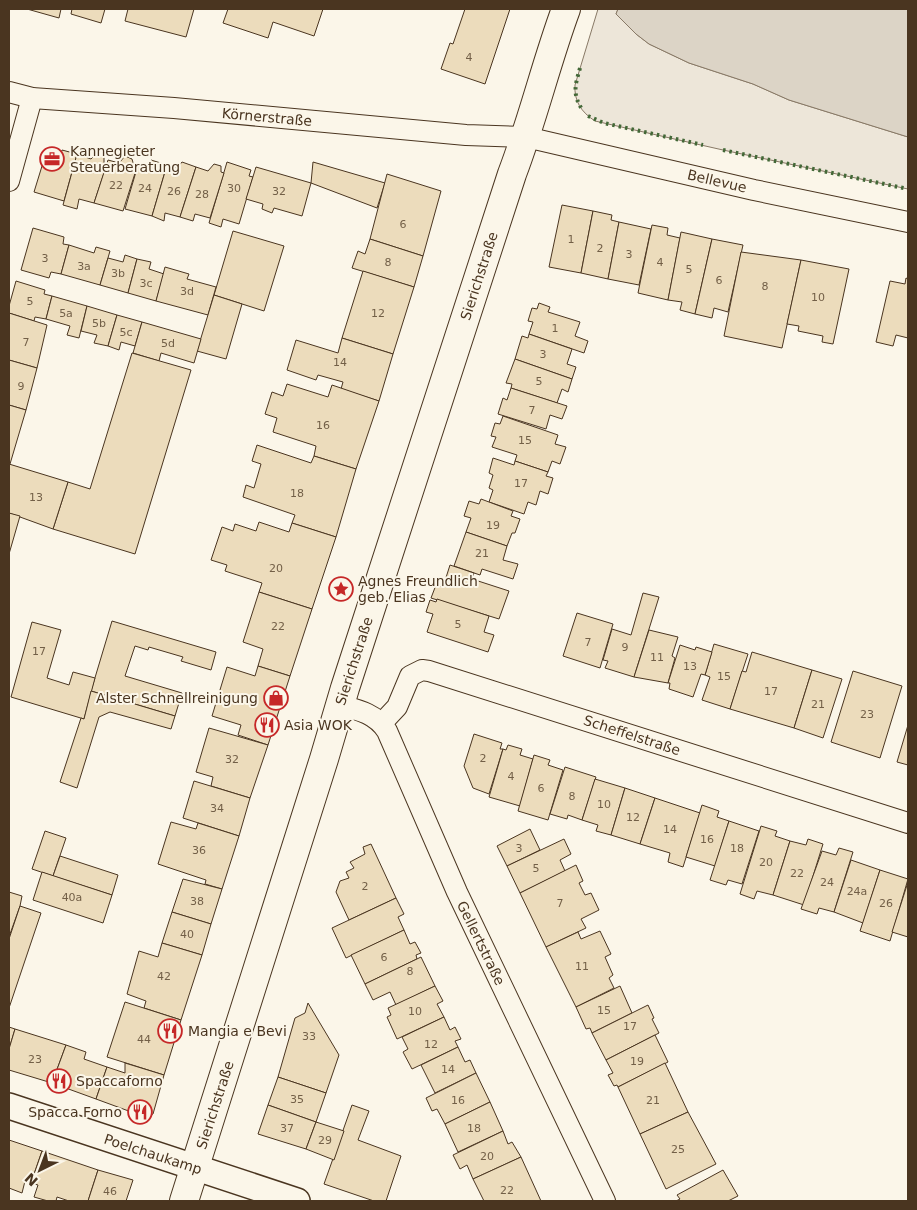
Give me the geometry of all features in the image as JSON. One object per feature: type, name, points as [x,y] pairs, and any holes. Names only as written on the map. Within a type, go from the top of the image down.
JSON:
[{"type":"main road","name":"Sierichstraße","points":[[184,1201],[340,705],[507,190],[526,138],[566,9]]},
{"type":"street","name":"Körnerstraße","points":[[9,92],[32,98],[174,108],[466,135],[526,138]]},
{"type":"street","points":[[9,182],[32,98]]},
{"type":"street","name":"Bellevue","points":[[526,138],[754,190],[908,222]]},
{"type":"street","name":"Scheffelstraße","points":[[382,723],[397,707],[410,676],[422,670],[429,671],[908,823]]},
{"type":"street","points":[[340,705],[369,714],[382,723]]},
{"type":"street","name":"Gellertstraße","points":[[382,723],[457,892],[605,1201]]},
{"type":"street","name":"Poelchaukamp","points":[[9,1106],[297,1201]]},
{"type":"shaded area","points":[[598,9],[618,9],[616,14],[649,44],[689,63],[753,84],[789,100],[908,137],[908,189],[595,121],[579,106],[575,85]]},
{"type":"shaded area","points":[[618,9],[908,9],[908,137],[789,100],[753,84],[689,63],[649,44],[616,14]]},
{"type":"building","points":[[27,9],[61,9],[59,18]]},
{"type":"building","points":[[72,9],[105,9],[101,23],[71,14]]},
{"type":"building","points":[[128,9],[194,9],[186,37],[125,21]]},
{"type":"building","points":[[228,9],[323,9],[314,36],[273,22],[268,38],[223,23]]},
{"type":"building","points":[[465,9],[510,9],[485,84],[441,69],[450,43],[453,44]]},
{"type":"building","points":[[62,150],[77,154],[64,201],[34,192],[46,153],[60,157]]},
{"type":"building","points":[[97,153],[104,154],[104,163],[107,164],[94,203],[79,199],[77,209],[63,205],[77,154],[91,159]]},
{"type":"building","points":[[125,156],[132,159],[134,166],[137,167],[123,211],[94,203],[108,160],[119,163]]},
{"type":"building","points":[[151,160],[167,165],[152,216],[125,209],[138,165],[149,168]]},
{"type":"building","points":[[182,162],[196,167],[180,217],[165,213],[164,221],[152,216],[167,165],[177,168]]},
{"type":"building","points":[[227,162],[251,170],[249,176],[253,177],[239,224],[223,219],[221,227],[209,223]]},
{"type":"building","points":[[313,162],[385,183],[377,208],[311,183]]},
{"type":"building","points":[[214,164],[221,166],[221,172],[224,173],[210,218],[195,214],[193,221],[180,217],[196,167],[208,171]]},
{"type":"building","points":[[256,167],[311,183],[302,216],[274,208],[272,213],[262,209],[263,204],[246,199]]},
{"type":"building","points":[[387,174],[441,191],[423,256],[370,239]]},
{"type":"building","points":[[562,205],[593,211],[581,273],[549,267]]},
{"type":"building","points":[[593,211],[612,215],[611,220],[619,222],[608,279],[581,273]]},
{"type":"building","points":[[619,222],[651,229],[639,285],[608,279]]},
{"type":"building","points":[[652,225],[668,228],[667,235],[680,238],[668,300],[638,293]]},
{"type":"building","points":[[33,228],[64,237],[63,244],[69,245],[61,274],[51,272],[49,278],[21,270]]},
{"type":"building","points":[[233,231],[284,246],[264,311],[214,295]]},
{"type":"building","points":[[681,232],[712,239],[695,314],[680,310],[682,302],[668,300]]},
{"type":"building","points":[[370,239],[423,256],[414,287],[352,268],[358,251],[365,254]]},
{"type":"building","points":[[712,239],[743,245],[728,312],[714,308],[712,318],[695,314]]},
{"type":"building","points":[[69,245],[94,253],[96,247],[110,251],[100,285],[61,274]]},
{"type":"building","points":[[741,252],[801,260],[782,348],[724,336]]},
{"type":"building","points":[[125,255],[137,259],[128,293],[100,285],[108,258],[123,262]]},
{"type":"building","points":[[137,259],[151,262],[149,269],[164,274],[156,301],[128,293]]},
{"type":"building","points":[[801,260],[849,269],[833,344],[822,342],[823,336],[798,331],[799,326],[787,324]]},
{"type":"building","points":[[165,267],[189,274],[187,279],[216,287],[208,315],[156,301]]},
{"type":"building","points":[[363,271],[414,287],[393,354],[342,338]]},
{"type":"building","points":[[906,278],[908,279],[908,338],[896,335],[893,346],[876,342],[890,281],[905,284]]},
{"type":"building","points":[[16,281],[45,290],[44,294],[52,296],[46,319],[35,317],[34,321],[9,313]]},
{"type":"building","points":[[214,295],[242,304],[226,359],[197,351]]},
{"type":"building","points":[[52,296],[87,306],[79,338],[67,335],[70,326],[46,319]]},
{"type":"building","points":[[539,303],[550,307],[548,312],[580,322],[575,336],[588,341],[584,353],[529,334],[533,322],[528,321],[532,308],[537,309]]},
{"type":"building","points":[[87,306],[117,315],[108,346],[94,343],[97,335],[81,331]]},
{"type":"building","points":[[9,313],[47,325],[37,368],[9,360]]},
{"type":"building","points":[[117,315],[142,322],[135,346],[121,342],[119,350],[108,346]]},
{"type":"building","points":[[142,322],[201,339],[194,363],[161,353],[159,361],[133,353]]},
{"type":"building","points":[[529,334],[572,349],[567,364],[576,367],[572,379],[515,359],[522,336],[528,338]]},
{"type":"building","points":[[342,338],[393,354],[379,401],[341,389],[343,382],[318,375],[316,380],[287,370],[296,340],[338,353]]},
{"type":"building","points":[[132,353],[191,370],[135,554],[53,529],[68,482],[90,489]]},
{"type":"building","points":[[515,359],[572,379],[568,392],[562,389],[557,403],[511,388],[512,384],[506,383]]},
{"type":"building","points":[[9,360],[37,368],[26,410],[9,405]]},
{"type":"building","points":[[287,384],[328,397],[332,385],[379,401],[356,469],[314,456],[316,446],[273,432],[277,418],[265,414],[272,392],[283,396]]},
{"type":"building","points":[[511,388],[567,406],[562,419],[550,415],[546,429],[498,414],[503,398],[507,400]]},
{"type":"building","points":[[9,405],[26,410],[10,464],[9,464]]},
{"type":"building","points":[[503,416],[558,435],[555,444],[566,447],[560,464],[552,461],[548,472],[515,461],[517,455],[492,447],[496,437],[491,436],[495,423],[500,424]]},
{"type":"building","points":[[257,445],[311,463],[314,456],[356,469],[336,537],[292,523],[295,515],[243,497],[246,485],[254,488],[261,464],[252,461]]},
{"type":"building","points":[[493,458],[514,465],[515,461],[548,472],[546,476],[553,478],[548,494],[540,491],[536,505],[528,502],[524,514],[489,502],[493,490],[489,488],[493,475],[489,473]]},
{"type":"building","points":[[9,464],[68,482],[53,529],[9,513]]},
{"type":"building","points":[[481,499],[513,511],[511,516],[520,519],[515,533],[512,533],[507,546],[466,532],[471,518],[464,516],[469,501],[479,504]]},
{"type":"building","points":[[9,513],[20,516],[9,554]]},
{"type":"building","points":[[259,522],[289,532],[292,523],[336,537],[312,609],[259,592],[262,583],[225,571],[227,565],[211,560],[222,527],[233,531],[235,524],[256,531]]},
{"type":"building","points":[[466,532],[507,546],[503,560],[518,564],[513,579],[482,569],[480,575],[454,566]]},
{"type":"building","points":[[450,565],[474,573],[472,579],[509,591],[499,619],[431,598],[436,585],[443,587]]},
{"type":"building","points":[[259,592],[312,609],[290,676],[258,666],[263,649],[243,642]]},
{"type":"building","points":[[643,593],[659,597],[634,677],[605,668],[608,661],[603,660],[612,629],[631,635]]},
{"type":"building","points":[[437,599],[489,616],[484,632],[494,635],[488,652],[427,632],[433,614],[426,612],[430,600],[436,602]]},
{"type":"building","points":[[577,613],[613,624],[600,668],[563,656]]},
{"type":"building","points":[[112,621],[216,652],[211,670],[181,661],[183,657],[149,647],[148,650],[135,646],[125,676],[182,693],[175,716],[91,691]]},
{"type":"building","points":[[32,622],[61,630],[47,678],[69,685],[73,672],[95,678],[84,719],[11,697]]},
{"type":"building","points":[[649,630],[678,637],[672,656],[675,658],[668,683],[634,677]]},
{"type":"building","points":[[714,644],[748,654],[730,709],[702,700],[710,677],[705,675]]},
{"type":"building","points":[[680,645],[695,650],[696,647],[712,652],[705,675],[701,674],[693,697],[669,689],[670,683],[668,683]]},
{"type":"building","points":[[752,652],[812,670],[794,728],[730,709],[742,671],[746,672]]},
{"type":"building","points":[[258,666],[290,676],[268,745],[238,735],[241,725],[212,716],[227,667],[255,676]]},
{"type":"building","points":[[812,670],[842,679],[823,738],[794,728]]},
{"type":"building","points":[[853,671],[902,686],[880,758],[831,742]]},
{"type":"building","points":[[91,691],[175,716],[171,729],[110,712],[99,717],[77,788],[60,782],[81,718],[84,719]]},
{"type":"building","points":[[908,725],[908,765],[897,762]]},
{"type":"building","points":[[209,728],[268,745],[250,798],[211,786],[213,777],[196,772]]},
{"type":"building","points":[[474,734],[502,743],[500,749],[503,749],[489,794],[473,788],[464,766]]},
{"type":"building","points":[[508,745],[522,749],[520,755],[533,759],[520,806],[489,797],[503,749],[506,750]]},
{"type":"building","points":[[534,755],[550,760],[548,765],[563,770],[548,820],[518,811]]},
{"type":"building","points":[[565,767],[596,777],[582,820],[568,815],[567,819],[550,814]]},
{"type":"building","points":[[595,779],[625,788],[611,835],[596,831],[598,825],[582,820]]},
{"type":"building","points":[[194,781],[250,798],[239,836],[183,818]]},
{"type":"building","points":[[625,788],[655,798],[640,844],[611,835]]},
{"type":"building","points":[[655,798],[700,813],[683,867],[668,862],[670,853],[640,844]]},
{"type":"building","points":[[702,805],[719,811],[717,817],[729,821],[715,866],[686,857]]},
{"type":"building","points":[[729,821],[759,831],[742,884],[728,880],[726,885],[710,880]]},
{"type":"building","points":[[171,822],[196,829],[198,823],[239,836],[222,889],[205,884],[206,880],[158,864]]},
{"type":"building","points":[[761,826],[777,831],[775,836],[790,841],[773,895],[757,891],[754,899],[740,894]]},
{"type":"building","points":[[530,829],[540,850],[507,866],[497,846]]},
{"type":"building","points":[[45,831],[66,838],[53,876],[32,869]]},
{"type":"building","points":[[564,839],[571,854],[560,860],[565,871],[520,893],[507,866]]},
{"type":"building","points":[[808,839],[823,844],[804,905],[773,895],[790,841],[806,845]]},
{"type":"building","points":[[371,844],[396,898],[349,920],[336,892],[340,881],[349,878],[346,872],[354,868],[350,862],[365,854],[363,847]]},
{"type":"building","points":[[839,848],[853,852],[834,912],[819,908],[817,914],[801,909],[822,851],[836,855]]},
{"type":"building","points":[[60,856],[118,875],[112,895],[53,876]]},
{"type":"building","points":[[851,860],[880,870],[863,923],[834,912]]},
{"type":"building","points":[[576,865],[583,881],[579,883],[585,895],[591,893],[599,910],[581,919],[586,928],[546,947],[520,893]]},
{"type":"building","points":[[880,870],[908,879],[890,941],[860,931]]},
{"type":"building","points":[[42,872],[112,895],[103,923],[33,900]]},
{"type":"building","points":[[183,879],[222,889],[211,924],[172,912]]},
{"type":"building","points":[[908,882],[908,937],[892,932]]},
{"type":"building","points":[[9,892],[22,896],[10,934],[9,934]]},
{"type":"building","points":[[396,898],[404,914],[398,917],[404,930],[346,958],[332,928]]},
{"type":"building","points":[[20,906],[41,913],[9,1008],[9,939]]},
{"type":"building","points":[[172,912],[211,924],[202,955],[162,943]]},
{"type":"building","points":[[404,930],[410,944],[415,942],[421,953],[416,955],[417,959],[365,984],[351,955]]},
{"type":"building","points":[[600,931],[611,954],[605,957],[613,975],[609,978],[614,988],[576,1007],[546,947],[578,932],[581,939]]},
{"type":"building","points":[[162,943],[202,955],[181,1020],[144,1008],[146,1001],[127,994],[139,951],[158,957]]},
{"type":"building","points":[[421,957],[435,986],[396,1005],[390,992],[373,1000],[365,984]]},
{"type":"building","points":[[435,986],[443,1001],[437,1004],[444,1017],[397,1039],[387,1017],[391,1015],[388,1008]]},
{"type":"building","points":[[620,986],[632,1013],[592,1033],[590,1028],[586,1029],[576,1007]]},
{"type":"building","points":[[125,1002],[181,1020],[164,1075],[107,1057]]},
{"type":"building","points":[[308,1003],[339,1055],[326,1093],[278,1077],[295,1018],[305,1013]]},
{"type":"building","points":[[648,1005],[659,1033],[606,1060],[592,1033]]},
{"type":"building","points":[[444,1017],[450,1030],[455,1027],[461,1039],[455,1041],[458,1047],[412,1069],[403,1052],[408,1049],[402,1037]]},
{"type":"building","points":[[9,1027],[15,1029],[9,1049]]},
{"type":"building","points":[[15,1029],[66,1045],[52,1083],[9,1070],[9,1049]]},
{"type":"building","points":[[655,1035],[668,1062],[618,1087],[617,1085],[614,1086],[608,1075],[613,1073],[606,1060]]},
{"type":"building","points":[[66,1045],[86,1052],[84,1059],[107,1067],[96,1099],[52,1083]]},
{"type":"building","points":[[458,1047],[465,1062],[470,1060],[476,1073],[435,1093],[421,1065]]},
{"type":"building","points":[[125,1063],[164,1075],[153,1114],[145,1117],[96,1099],[107,1067],[125,1073]]},
{"type":"building","points":[[665,1063],[688,1112],[640,1134],[618,1087]]},
{"type":"building","points":[[476,1073],[490,1102],[445,1124],[437,1109],[432,1111],[426,1098]]},
{"type":"building","points":[[278,1077],[326,1093],[316,1122],[268,1105]]},
{"type":"building","points":[[490,1102],[503,1131],[458,1152],[445,1124]]},
{"type":"building","points":[[268,1105],[316,1122],[306,1149],[258,1134]]},
{"type":"building","points":[[352,1105],[369,1111],[358,1140],[401,1156],[386,1201],[374,1201],[324,1184]]},
{"type":"building","points":[[688,1112],[716,1164],[666,1189],[640,1134]]},
{"type":"building","points":[[316,1122],[344,1131],[334,1160],[306,1149]]},
{"type":"building","points":[[503,1131],[508,1144],[512,1142],[521,1157],[473,1179],[467,1165],[460,1169],[453,1155]]},
{"type":"building","points":[[9,1140],[42,1151],[31,1183],[25,1181],[22,1193],[9,1188]]},
{"type":"building","points":[[42,1151],[98,1170],[88,1201],[69,1201],[57,1197],[56,1201],[48,1201],[34,1197],[38,1185],[31,1183]]},
{"type":"building","points":[[521,1157],[541,1201],[484,1201],[473,1179]]},
{"type":"building","points":[[98,1170],[133,1180],[126,1201],[88,1201]]},
{"type":"building","points":[[723,1170],[738,1196],[728,1201],[676,1201],[680,1199],[677,1195]]},
{"type":"hedge","points":[[580,68],[576,95],[583,111]]},
{"type":"hedge","points":[[588,116],[604,123],[703,145]]},
{"type":"hedge","points":[[723,150],[908,189]]},
{"type":"place","name":"Kannegieter Steuerberatung","points":[[52,159]]},
{"type":"place","name":"Agnes Freundlich geb. Elias","points":[[341,589]]},
{"type":"place","name":"Alster Schnellreinigung","points":[[276,698]]},
{"type":"place","name":"Asia WOK","points":[[267,725]]},
{"type":"place","name":"Mangia e Bevi","points":[[170,1031]]},
{"type":"place","name":"Spaccaforno","points":[[59,1081]]},
{"type":"place","name":"Spacca Forno","points":[[140,1112]]}]
